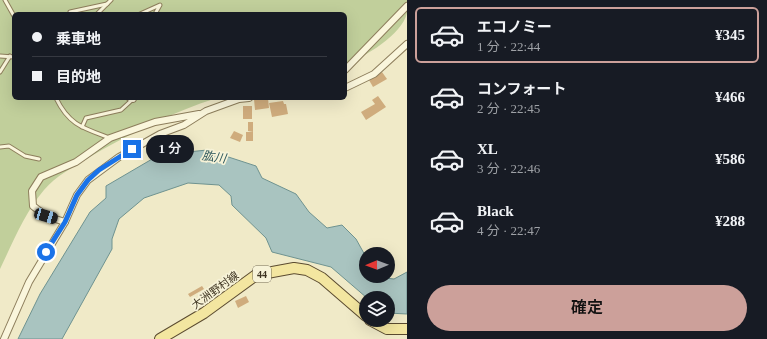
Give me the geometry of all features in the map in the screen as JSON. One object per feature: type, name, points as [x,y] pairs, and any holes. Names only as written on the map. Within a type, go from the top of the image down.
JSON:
[{"type":"main road","name":"大洲野村線","points":[[160,339],[204,313],[256,275],[294,268],[307,270],[322,278],[359,310]]},
{"type":"main road","points":[[383,327],[387,329],[407,329]]},
{"type":"street","points":[[347,68],[407,6]]},
{"type":"street","points":[[347,87],[374,74],[407,44]]},
{"type":"street","points":[[65,222],[46,216],[33,206],[32,191],[41,177],[76,162],[110,138],[155,122],[188,117],[236,100]]},
{"type":"street","points":[[4,339],[29,282],[65,222],[77,195],[88,180],[119,156],[160,134],[184,125],[206,111]]},
{"type":"lane","points":[[5,0],[12,12]]},
{"type":"lane","points":[[99,12],[111,0]]},
{"type":"lane","points":[[70,12],[107,4]]},
{"type":"lane","points":[[144,12],[160,5],[156,12]]},
{"type":"lane","points":[[0,56],[12,56]]},
{"type":"lane","points":[[0,72],[12,56]]},
{"type":"lane","points":[[57,100],[61,109],[73,123],[110,138]]},
{"type":"lane","points":[[82,127],[86,118],[121,110],[130,100]]},
{"type":"lane","points":[[0,147],[10,146],[25,156],[39,159]]},
{"type":"green space","points":[[0,0],[407,0],[407,13],[404,21],[398,29],[372,51],[347,64],[347,12],[12,12],[12,100],[211,100],[167,117],[135,132],[76,165],[54,180],[44,190],[31,208],[0,269]]},
{"type":"water","name":"肱川","points":[[207,150],[256,166],[262,178],[296,194],[309,212],[327,228],[342,225],[356,239],[360,247],[359,247],[359,283],[395,283],[395,278],[407,272],[407,314],[395,313],[395,291],[359,291],[331,267],[272,252],[266,238],[232,205],[231,196],[219,185],[188,183],[144,198],[119,219],[112,239],[112,249],[62,339],[18,339],[40,294],[90,212],[106,198],[106,186],[159,155]]},
{"type":"building","points":[[382,72],[387,79],[373,87],[369,80]]},
{"type":"building","points":[[378,96],[386,107],[366,120],[361,112],[375,104],[372,100]]},
{"type":"building","points":[[254,100],[268,100],[269,108],[255,110]]},
{"type":"building","points":[[283,101],[284,104],[286,104],[288,114],[272,117],[269,103]]},
{"type":"building","points":[[243,106],[252,106],[252,119],[243,119]]},
{"type":"building","points":[[248,122],[253,122],[253,132],[248,131]]},
{"type":"building","points":[[234,131],[243,135],[240,142],[230,138]]},
{"type":"building","points":[[246,132],[253,132],[253,141],[246,141]]},
{"type":"building","points":[[202,286],[204,289],[190,297],[188,294]]},
{"type":"building","points":[[246,296],[249,302],[238,308],[235,301]]},
{"type":"route","points":[[46,252],[65,222],[77,195],[88,180],[99,170],[132,149]]}]
